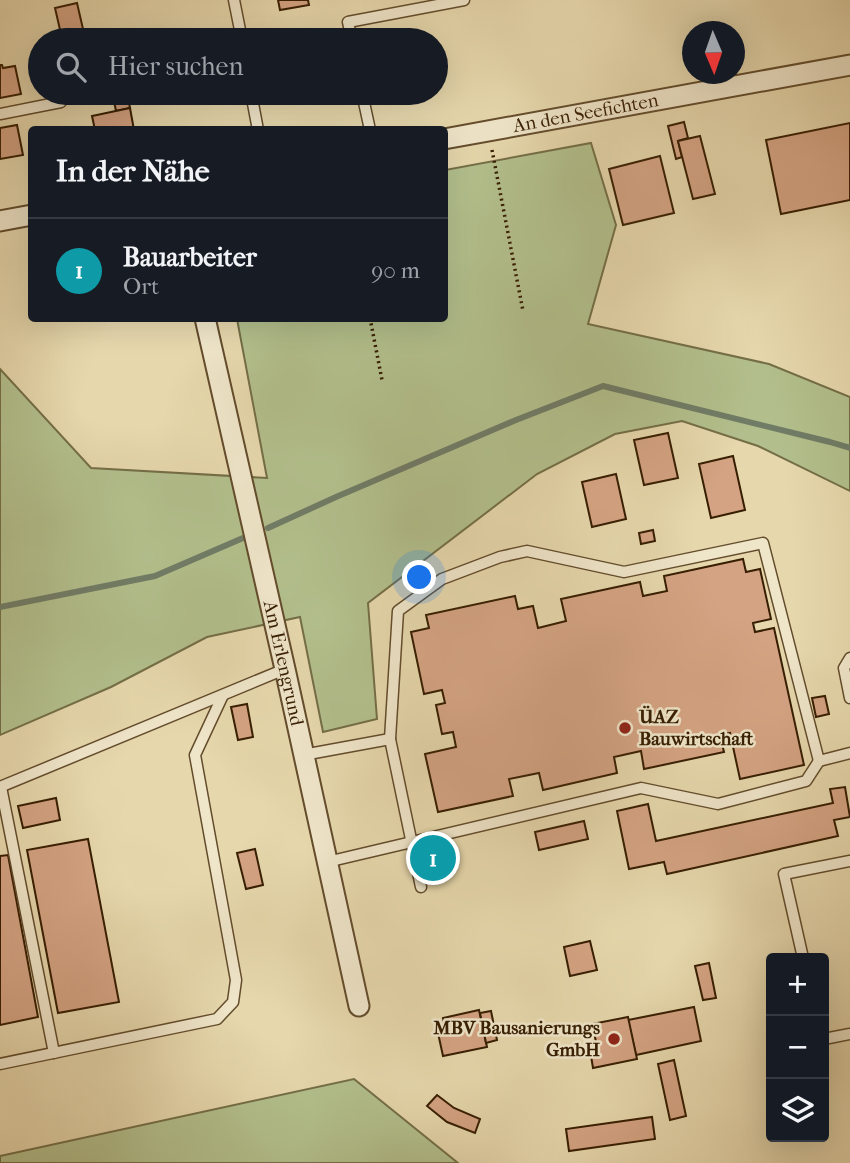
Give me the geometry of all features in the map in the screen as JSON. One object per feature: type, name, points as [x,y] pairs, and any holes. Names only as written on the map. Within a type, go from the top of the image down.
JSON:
[{"type":"street","name":"An den Seefichten","points":[[448,138],[850,65]]},
{"type":"street","points":[[0,221],[28,216]]},
{"type":"street","name":"Am Erlengrund","points":[[206,322],[359,1006]]},
{"type":"lane","points":[[234,0],[240,28]]},
{"type":"lane","points":[[349,28],[348,22],[464,0]]},
{"type":"lane","points":[[0,114],[46,105]]},
{"type":"lane","points":[[253,105],[257,126]]},
{"type":"lane","points":[[365,105],[369,126]]},
{"type":"lane","points":[[422,887],[390,738],[398,611],[442,579],[500,557],[527,551],[624,572],[763,543],[819,761]]},
{"type":"lane","points":[[850,658],[844,668],[850,698]]},
{"type":"lane","points":[[54,1053],[0,787],[285,669]]},
{"type":"lane","points":[[0,1064],[217,1019],[233,1002],[236,980],[195,755],[223,695]]},
{"type":"lane","points":[[303,755],[390,738]]},
{"type":"lane","points":[[327,862],[641,788],[718,803],[806,781],[819,761],[850,753]]},
{"type":"lane","points":[[802,953],[784,874],[850,861]]},
{"type":"lane","points":[[829,1038],[850,1034]]},
{"type":"path","points":[[488,131],[523,311]]},
{"type":"path","points":[[370,322],[382,380]]},
{"type":"green space","points":[[591,143],[616,225],[588,324],[769,364],[850,397],[850,491],[758,446],[682,421],[615,434],[537,474],[368,603],[377,719],[323,732],[300,617],[207,637],[111,687],[0,735],[0,369],[91,468],[267,478],[238,322],[448,322],[448,169]]},
{"type":"green space","points":[[354,1079],[458,1163],[0,1163],[0,1156]]},
{"type":"building","points":[[278,0],[308,0],[309,5],[280,10]]},
{"type":"building","points":[[77,3],[83,28],[60,28],[55,8]]},
{"type":"building","points":[[0,65],[3,68],[15,66],[21,94],[0,98]]},
{"type":"building","points":[[115,105],[129,105],[130,108],[116,111]]},
{"type":"building","points":[[130,108],[133,126],[94,126],[92,116]]},
{"type":"building","points":[[684,122],[688,138],[678,141],[682,157],[676,159],[668,126]]},
{"type":"building","points":[[850,123],[850,200],[781,214],[766,140]]},
{"type":"building","points":[[17,125],[23,155],[0,159],[0,128]]},
{"type":"building","points":[[700,136],[715,194],[693,199],[678,141]]},
{"type":"building","points":[[660,156],[674,213],[623,225],[609,169]]},
{"type":"building","points":[[668,433],[678,478],[644,485],[634,440]]},
{"type":"building","points":[[733,456],[745,510],[711,518],[699,464]]},
{"type":"building","points":[[616,474],[626,519],[592,527],[582,482]]},
{"type":"building","points":[[653,530],[655,541],[641,544],[639,533]]},
{"type":"building","points":[[743,559],[746,572],[760,569],[771,619],[753,623],[755,632],[774,628],[804,765],[740,779],[730,733],[720,735],[724,752],[644,769],[641,751],[614,757],[617,773],[543,790],[539,773],[509,779],[513,796],[438,812],[425,754],[456,747],[453,732],[442,734],[436,705],[445,703],[442,690],[424,694],[411,632],[429,628],[426,615],[515,596],[518,609],[533,606],[538,628],[566,621],[561,599],[640,582],[643,596],[667,591],[664,576]]},
{"type":"building","points":[[825,696],[829,714],[816,717],[812,698]]},
{"type":"building","points":[[247,704],[253,737],[238,740],[231,707]]},
{"type":"building","points":[[845,787],[850,817],[834,820],[838,836],[667,874],[664,862],[629,869],[617,811],[648,804],[656,841],[833,803],[830,789]]},
{"type":"building","points":[[56,798],[60,820],[23,828],[18,806]]},
{"type":"building","points":[[584,821],[588,839],[539,850],[535,832]]},
{"type":"building","points":[[88,839],[119,1002],[58,1013],[27,850]]},
{"type":"building","points":[[255,849],[263,885],[246,889],[237,853]]},
{"type":"building","points":[[8,855],[38,1017],[0,1025],[0,856]]},
{"type":"building","points":[[590,941],[597,970],[570,976],[564,947]]},
{"type":"building","points":[[709,963],[716,998],[703,1000],[695,966]]},
{"type":"building","points":[[694,1007],[701,1041],[636,1055],[628,1020]]},
{"type":"building","points":[[479,1010],[487,1047],[443,1056],[438,1033],[446,1032],[443,1018]]},
{"type":"building","points":[[491,1011],[497,1040],[486,1043],[480,1013]]},
{"type":"building","name":"MBV Bausanierungs GmbH","points":[[628,1017],[637,1059],[593,1068],[591,1056],[599,1055],[592,1024]]},
{"type":"building","points":[[674,1060],[686,1116],[670,1120],[658,1064]]},
{"type":"building","points":[[437,1095],[454,1108],[480,1119],[475,1133],[447,1122],[427,1106]]},
{"type":"building","points":[[652,1117],[655,1139],[569,1151],[566,1129]]},
{"type":"waterway","points":[[268,528],[516,420],[603,386],[850,448]]},
{"type":"waterway","points":[[0,607],[155,576],[243,538]]},
{"type":"place","name":"ÜAZ Bauwirtschaft","points":[[625,728]]},
{"type":"place","name":"Bauarbeiter","points":[[433,858]]},
{"type":"place","name":"MBV Bausanierungs GmbH","points":[[614,1039]]}]
